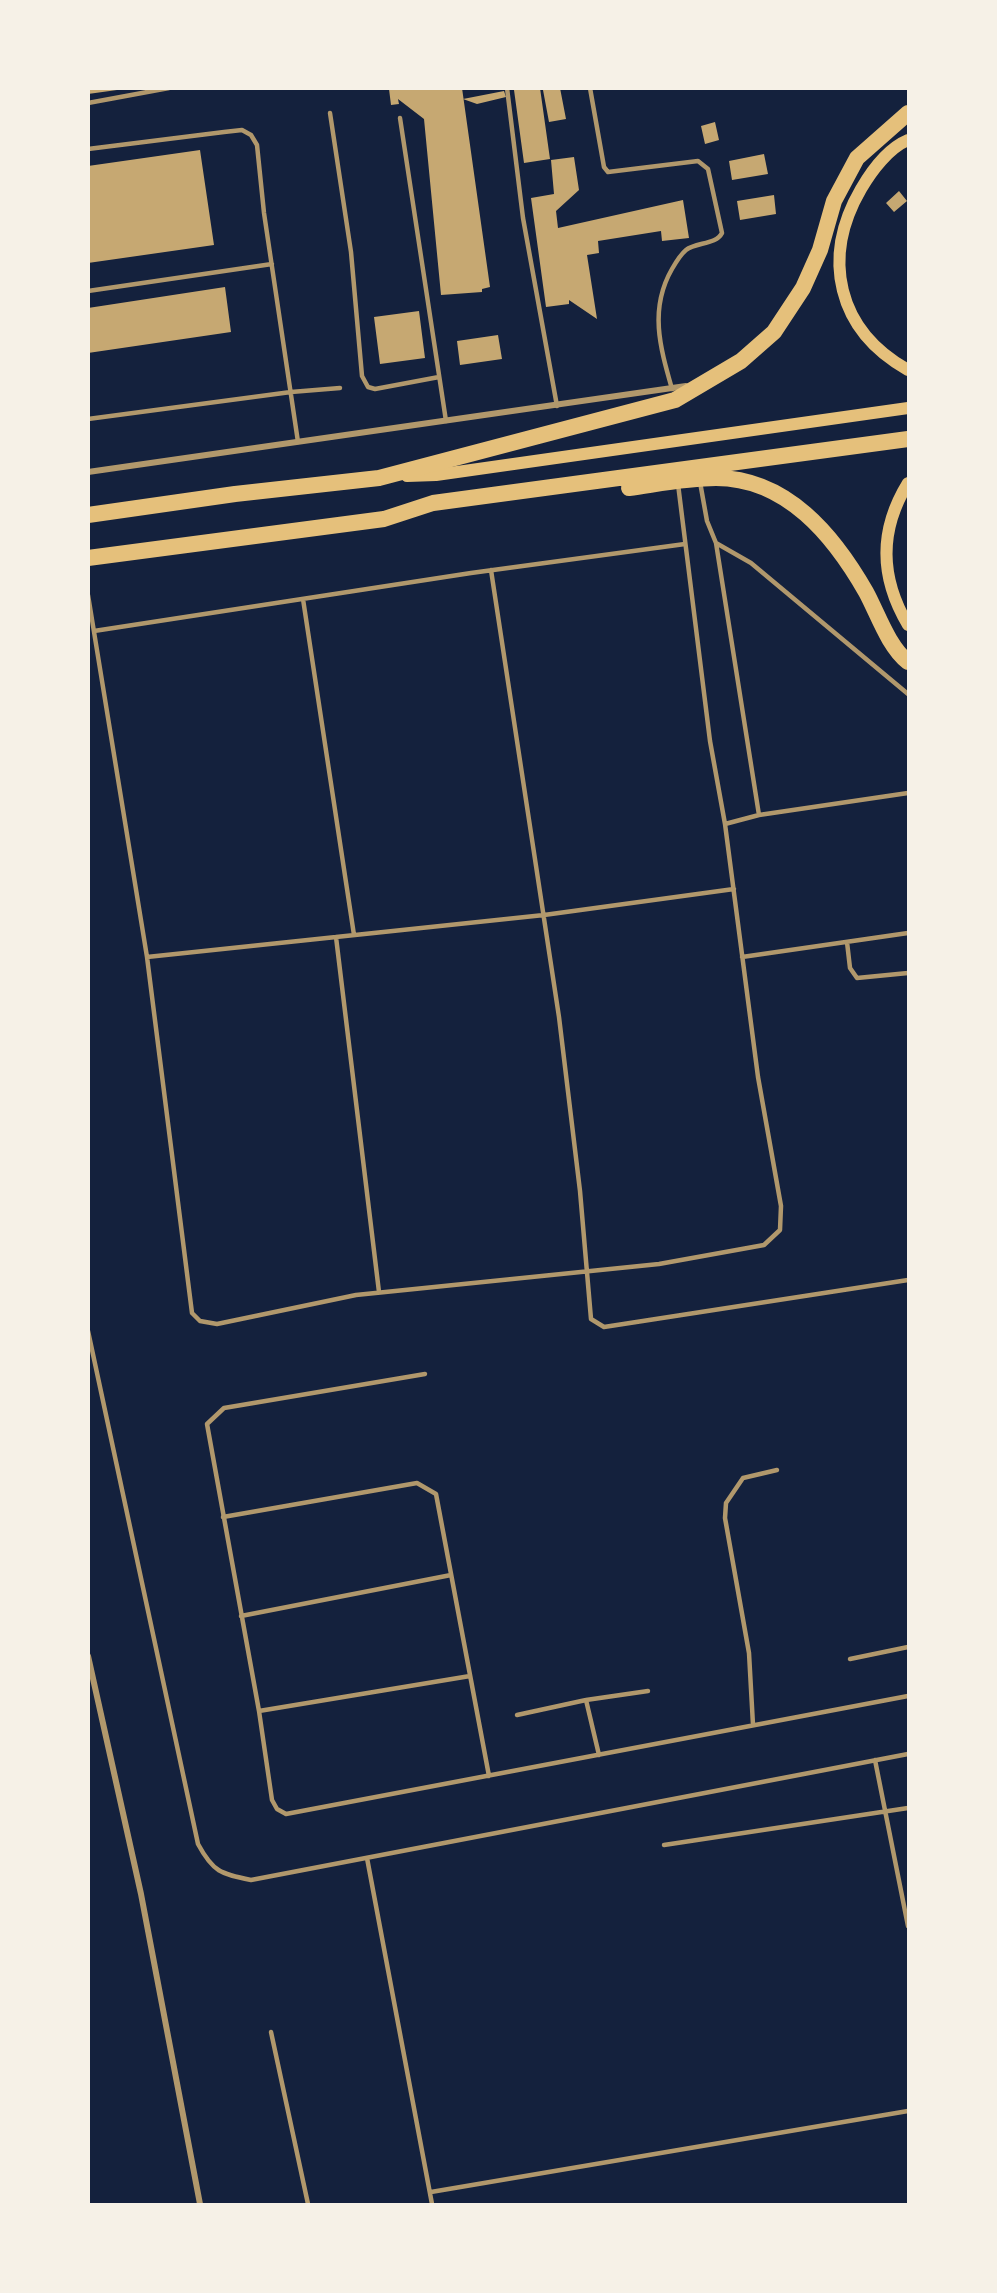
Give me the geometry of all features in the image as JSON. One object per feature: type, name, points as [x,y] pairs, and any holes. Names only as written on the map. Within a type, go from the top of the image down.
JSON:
[{"type":"highway","points":[[88,515],[235,494],[379,478],[675,400],[741,361],[774,332],[802,288],[820,250],[834,201],[857,158],[909,113]]},
{"type":"highway","points":[[384,519],[433,503],[909,439]]},
{"type":"highway","points":[[88,558],[717,478],[756,485],[791,501],[822,528],[866,592],[882,625],[909,662]]},
{"type":"main road","points":[[909,140],[900,143],[870,173],[849,209],[838,251],[841,293],[861,331],[894,361],[909,370]]},
{"type":"main road","points":[[379,478],[436,474],[909,408]]},
{"type":"main road","points":[[909,483],[898,500],[885,540],[890,580],[909,625]]},
{"type":"street","points":[[88,472],[557,406],[672,389],[707,381]]},
{"type":"street","points":[[88,1656],[141,1894],[200,2205]]},
{"type":"lane","points":[[88,103],[169,88]]},
{"type":"lane","points":[[507,88],[523,218],[557,406]]},
{"type":"lane","points":[[590,88],[604,167],[608,172],[698,161],[708,169],[722,233],[718,239],[691,246],[681,254],[665,283],[657,315],[661,350],[672,389]]},
{"type":"lane","points":[[330,113],[351,252],[362,376],[368,387],[375,388],[439,377]]},
{"type":"lane","points":[[400,118],[446,421]]},
{"type":"lane","points":[[88,148],[242,130],[251,135],[257,145],[298,442]]},
{"type":"lane","points":[[88,291],[272,264]]},
{"type":"lane","points":[[88,419],[291,392],[340,388]]},
{"type":"lane","points":[[699,480],[707,521],[716,543],[759,815]]},
{"type":"lane","points":[[88,595],[147,957],[192,1313],[200,1321],[217,1324],[379,1292],[659,1264],[764,1245],[780,1230],[782,1206],[758,1077],[734,889],[710,741],[678,482]]},
{"type":"lane","points":[[716,543],[751,563],[909,694]]},
{"type":"lane","points":[[94,631],[490,570],[685,544]]},
{"type":"lane","points":[[490,570],[544,915],[577,1168],[591,1319],[604,1327],[909,1280]]},
{"type":"lane","points":[[303,599],[354,935]]},
{"type":"lane","points":[[724,824],[759,815],[909,793]]},
{"type":"lane","points":[[147,957],[544,915],[734,889]]},
{"type":"lane","points":[[742,957],[909,933]]},
{"type":"lane","points":[[336,937],[379,1292]]},
{"type":"lane","points":[[847,942],[850,968],[857,978],[909,973]]},
{"type":"lane","points":[[88,1331],[198,1844],[208,1863],[223,1874],[251,1880],[909,1754]]},
{"type":"lane","points":[[425,1374],[224,1408],[207,1424],[259,1711],[272,1800],[277,1809],[286,1814],[909,1696]]},
{"type":"lane","points":[[753,1725],[749,1653],[725,1518],[726,1503],[743,1478],[777,1470]]},
{"type":"lane","points":[[223,1517],[417,1484],[436,1494],[489,1776]]},
{"type":"lane","points":[[241,1616],[451,1575]]},
{"type":"lane","points":[[850,1659],[909,1647]]},
{"type":"lane","points":[[259,1711],[470,1676]]},
{"type":"lane","points":[[517,1715],[586,1700],[648,1691]]},
{"type":"lane","points":[[586,1700],[599,1755]]},
{"type":"lane","points":[[874,1760],[909,1926]]},
{"type":"lane","points":[[664,1845],[909,1808]]},
{"type":"lane","points":[[367,1858],[432,2205]]},
{"type":"lane","points":[[271,2032],[308,2205]]},
{"type":"lane","points":[[431,2192],[909,2111]]},
{"type":"building","points":[[88,88],[117,88],[117,90],[88,94]]},
{"type":"building","points":[[462,88],[490,287],[482,289],[482,292],[441,295],[424,119],[398,99],[399,104],[391,105],[389,89]]},
{"type":"building","points":[[540,88],[550,159],[524,163],[514,90]]},
{"type":"building","points":[[560,88],[566,119],[549,122],[543,90]]},
{"type":"building","points":[[504,91],[506,97],[477,104],[463,99]]},
{"type":"building","points":[[715,122],[719,140],[705,144],[701,126]]},
{"type":"building","points":[[200,150],[214,245],[88,263],[88,166]]},
{"type":"building","points":[[764,154],[768,174],[732,180],[729,161]]},
{"type":"building","points":[[574,157],[579,190],[556,211],[558,228],[683,200],[689,238],[662,241],[661,231],[598,241],[599,253],[587,255],[597,319],[569,300],[569,304],[546,307],[531,198],[554,194],[551,160]]},
{"type":"building","points":[[899,191],[907,201],[894,212],[886,203]]},
{"type":"building","points":[[774,195],[776,214],[740,220],[737,201]]},
{"type":"building","points":[[225,287],[231,332],[88,353],[88,308]]},
{"type":"building","points":[[419,311],[425,358],[380,364],[374,317]]},
{"type":"building","points":[[498,335],[502,359],[460,365],[457,341]]}]
